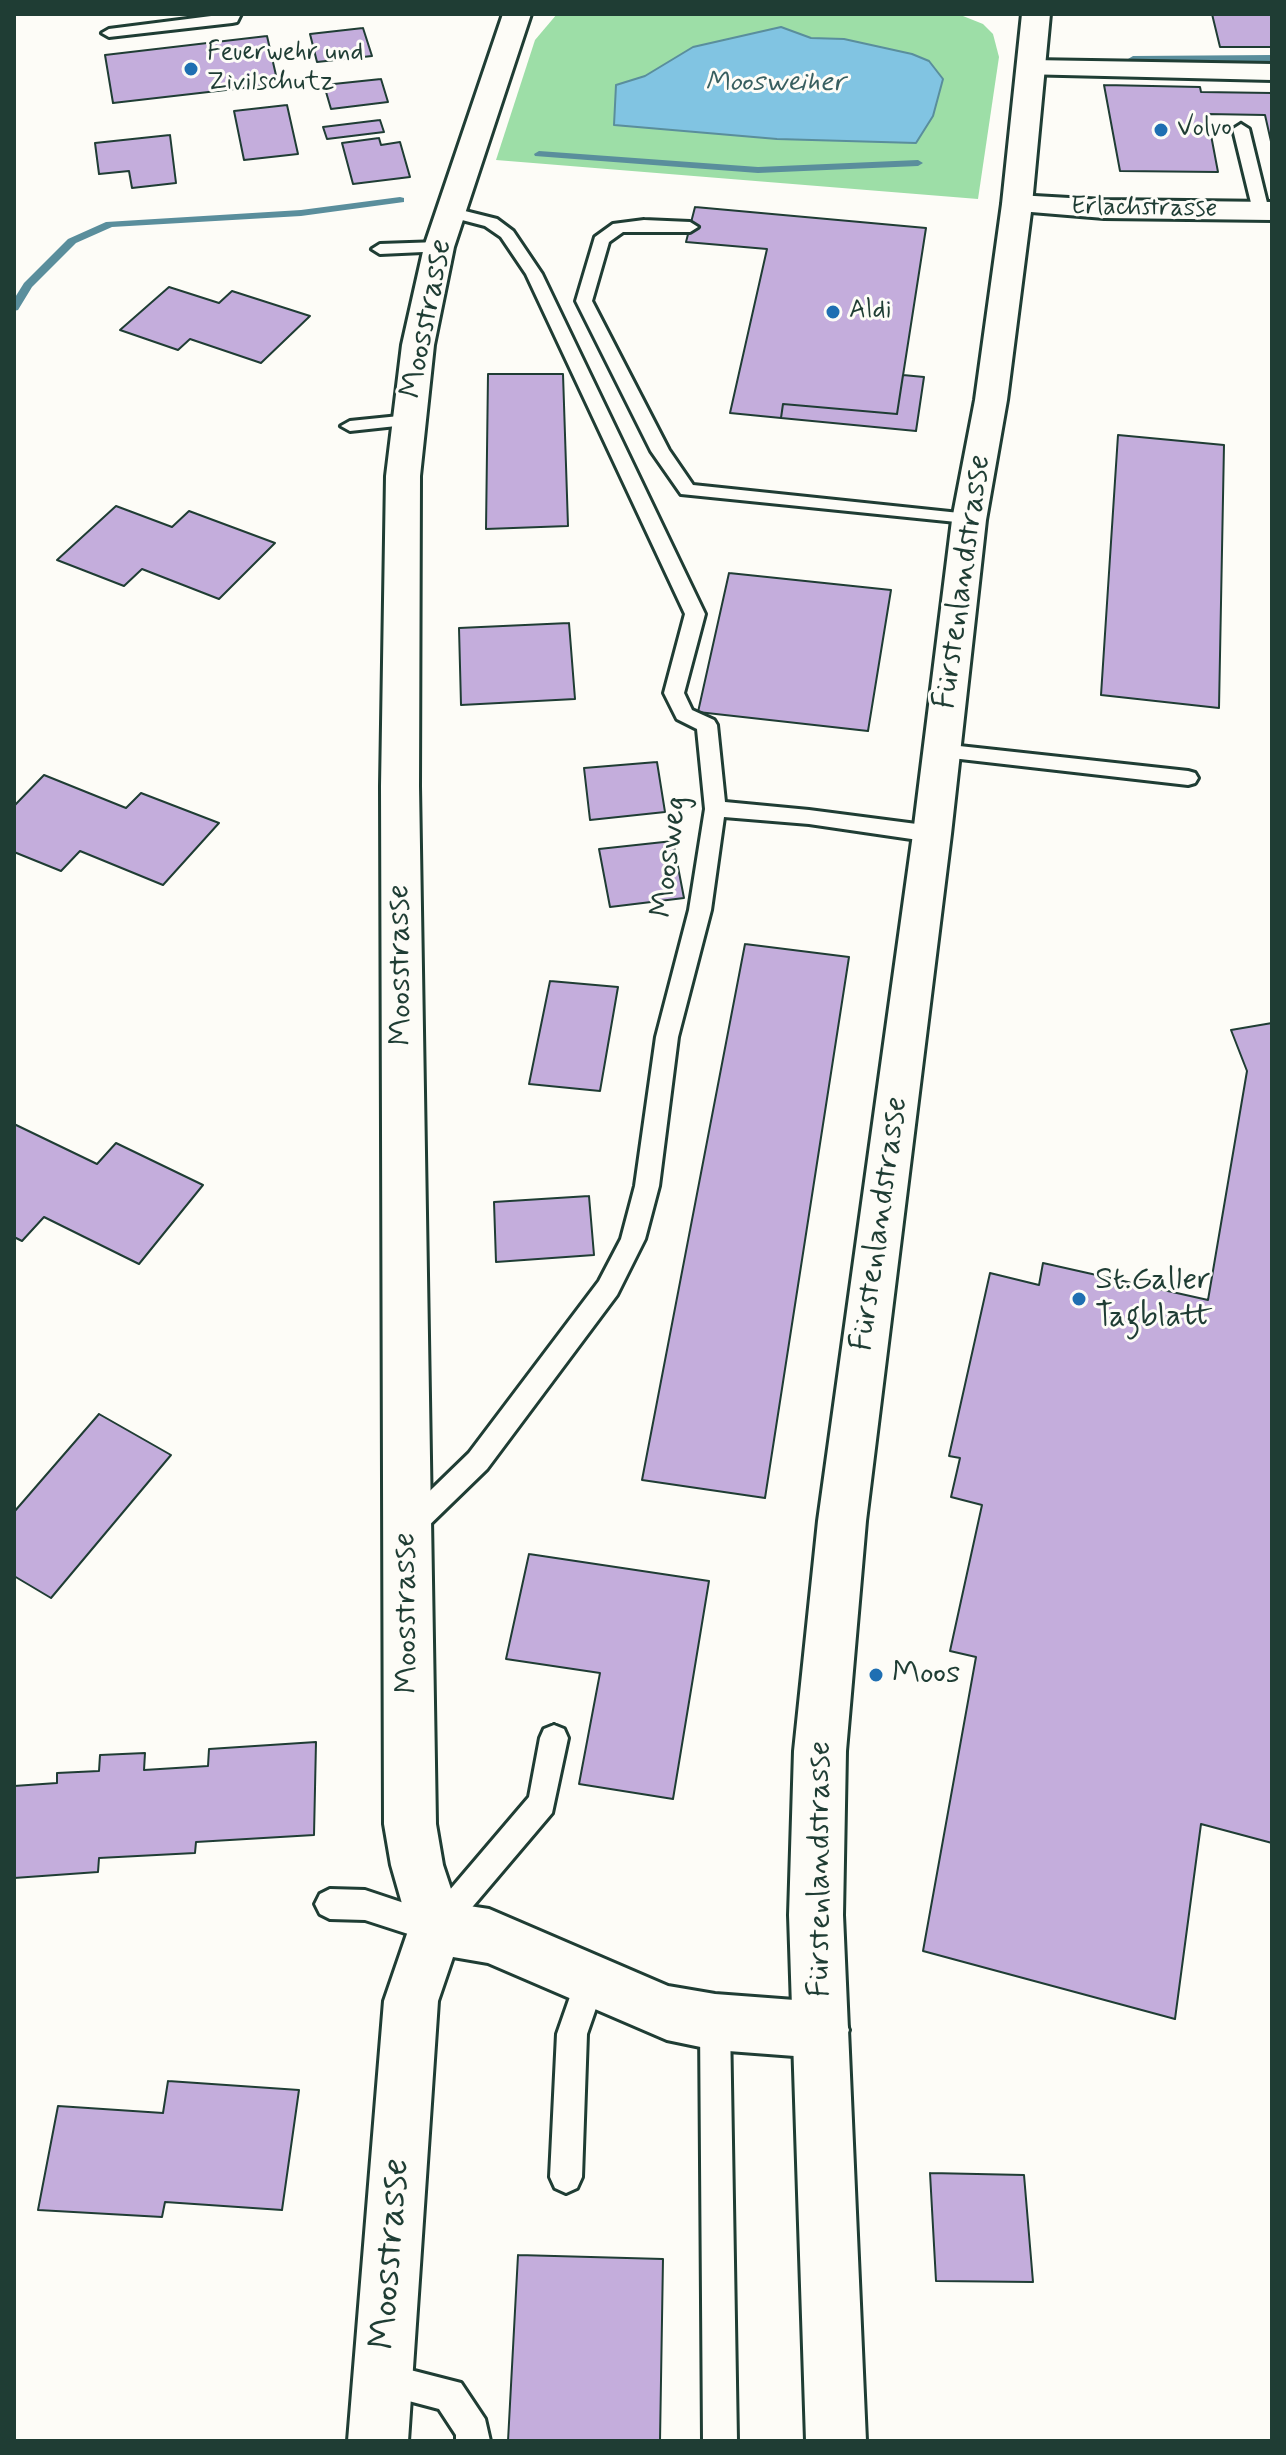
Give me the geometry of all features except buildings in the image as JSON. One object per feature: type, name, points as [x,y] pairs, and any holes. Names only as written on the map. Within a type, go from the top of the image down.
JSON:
[{"type":"street","name":"Moosstrasse","points":[[378,2441],[411,2001],[436,1928],[417,1865],[410,1824],[400,623],[402,492],[418,345],[444,230],[517,14]]},
{"type":"street","name":"Fürstenlandstrasse","points":[[836,2441],[816,1915],[820,1751],[842,1521],[932,834],[969,520],[991,400],[1017,204],[1036,14]]},
{"type":"street","points":[[1031,68],[1272,72]]},
{"type":"street","name":"Erlachstrasse","points":[[1017,204],[1075,209],[1267,211]]},
{"type":"street","points":[[436,1928],[489,1936],[667,2013],[715,2022],[821,2030]]},
{"type":"lane","points":[[109,33],[232,19],[234,14]]},
{"type":"lane","points":[[1241,129],[1267,211]]},
{"type":"lane","name":"Moosweg","points":[[407,1530],[478,1461],[608,1288],[633,1239],[647,1186],[667,1037],[700,910],[715,809],[707,725],[684,714],[674,693],[695,614],[534,274],[507,234],[491,222],[444,230]]},
{"type":"lane","points":[[690,227],[619,227],[601,240],[584,301],[660,451],[687,490],[969,520]]},
{"type":"lane","points":[[380,249],[444,230]]},
{"type":"lane","points":[[350,426],[409,420]]},
{"type":"lane","points":[[941,751],[1188,778]]},
{"type":"lane","points":[[715,809],[932,834]]},
{"type":"lane","points":[[330,1904],[365,1905],[436,1928],[542,1803],[554,1738]]},
{"type":"lane","points":[[566,2177],[572,2034],[590,1982]]},
{"type":"lane","points":[[715,2022],[720,2441]]},
{"type":"lane","points":[[383,2379],[449,2395],[473,2431],[473,2441]]},
{"type":"green space","points":[[557,14],[946,14],[963,16],[983,24],[993,34],[999,57],[978,199],[496,160],[535,40]]},
{"type":"water","name":"Moosweiher","points":[[781,27],[811,38],[844,39],[912,54],[929,61],[943,79],[933,116],[916,143],[777,139],[614,125],[616,85],[645,76],[693,47]]},
{"type":"waterway","points":[[1133,59],[1272,58]]},
{"type":"waterway","points":[[539,154],[758,170],[918,163]]},
{"type":"waterway","points":[[14,308],[28,285],[72,241],[110,224],[301,213],[400,200]]},
{"type":"place","name":"Feuerwehr und Zivilschutz","points":[[191,69]]},
{"type":"place","name":"Volvo","points":[[1161,130]]},
{"type":"place","name":"Aldi","points":[[833,312]]},
{"type":"place","name":"St.Galler Tagblatt","points":[[1079,1299]]},
{"type":"place","name":"Moos","points":[[876,1675]]}]
